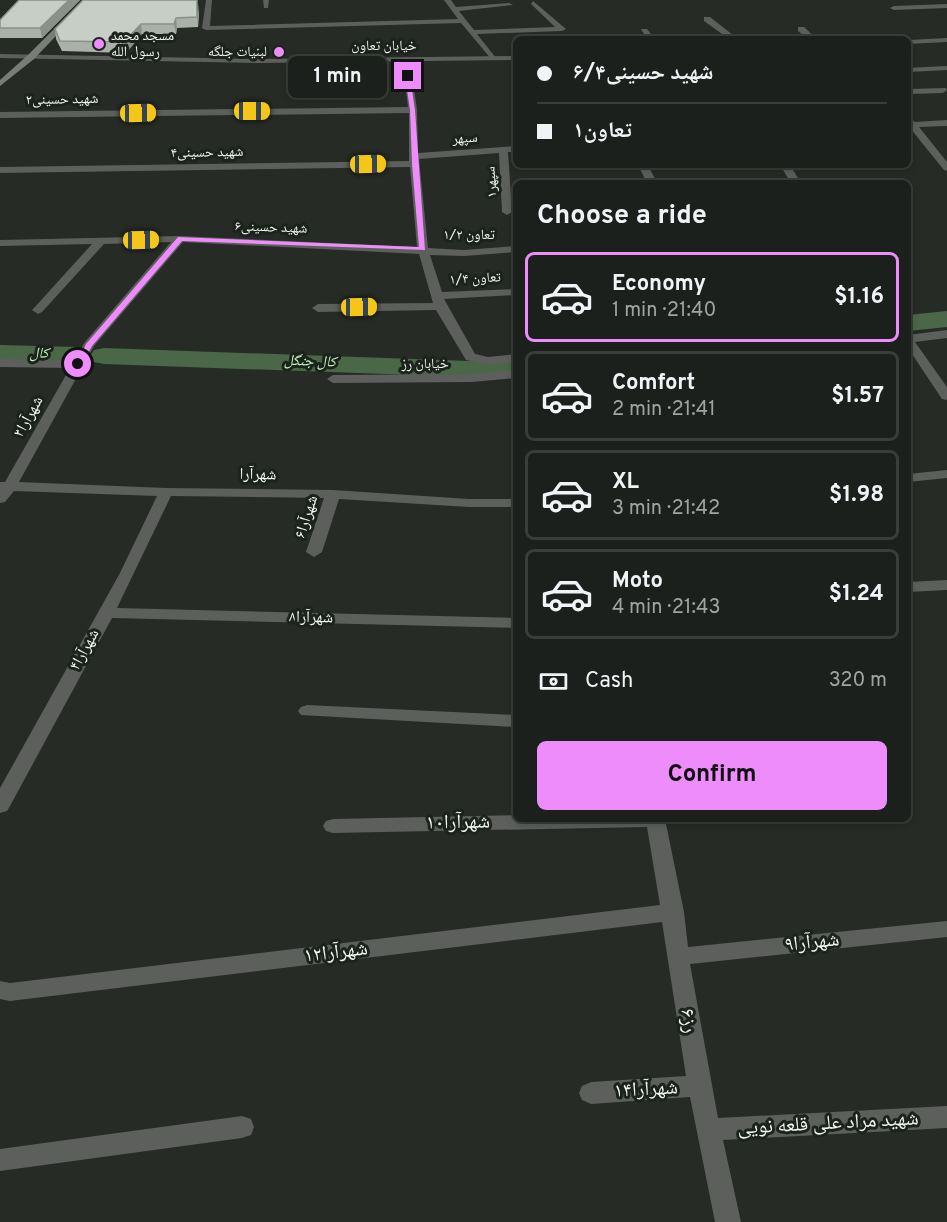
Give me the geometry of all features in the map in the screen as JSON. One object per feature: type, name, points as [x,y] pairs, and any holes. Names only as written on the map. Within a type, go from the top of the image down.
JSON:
[{"type":"main road","points":[[1,83],[31,57],[87,0]]},
{"type":"street","points":[[209,0],[206,28],[464,21]]},
{"type":"street","points":[[447,0],[492,58]]},
{"type":"street","points":[[471,32],[562,29],[533,3]]},
{"type":"street","points":[[454,9],[509,5]]},
{"type":"street","points":[[894,8],[947,6]]},
{"type":"street","points":[[707,19],[730,36]]},
{"type":"street","points":[[801,29],[809,36]]},
{"type":"street","points":[[644,31],[648,36]]},
{"type":"street","points":[[911,42],[947,40]]},
{"type":"street","name":"خیابان تعاون","points":[[0,56],[259,60],[513,58]]},
{"type":"street","points":[[405,59],[413,110],[423,249],[438,301],[470,357],[488,361],[513,358]]},
{"type":"street","points":[[911,70],[947,68]]},
{"type":"street","points":[[911,92],[944,90]]},
{"type":"street","name":"شهید حسینی۲","points":[[0,115],[413,110]]},
{"type":"street","points":[[911,123],[947,123]]},
{"type":"street","points":[[911,124],[947,168]]},
{"type":"street","name":"سپهر","points":[[415,160],[513,149]]},
{"type":"street","name":"سپهر۱","points":[[503,150],[507,212]]},
{"type":"street","name":"شهید حسینی۴","points":[[0,170],[415,160]]},
{"type":"street","name":"شهید حسینی۶","points":[[0,243],[180,239],[423,249]]},
{"type":"street","name":"شهرآرا۳","points":[[0,500],[5,487],[89,345],[180,239]]},
{"type":"street","points":[[38,310],[102,240]]},
{"type":"street","name":"تعاون ۱/۲","points":[[423,249],[464,253],[513,249]]},
{"type":"street","name":"تعاون ۱/۴","points":[[318,308],[438,301],[513,292]]},
{"type":"street","points":[[911,339],[947,334]]},
{"type":"street","points":[[911,343],[943,382],[947,396]]},
{"type":"street","points":[[0,363],[78,364]]},
{"type":"street","name":"خیابان رز","points":[[333,379],[472,378],[513,374]]},
{"type":"street","points":[[911,478],[947,474]]},
{"type":"street","name":"شهرآرا","points":[[5,487],[333,494],[469,503],[513,503]]},
{"type":"street","name":"شهرآرا۴","points":[[0,806],[128,573],[166,492]]},
{"type":"street","name":"شهرآرا۶","points":[[314,552],[333,494]]},
{"type":"street","points":[[911,587],[947,585]]},
{"type":"street","name":"شهرآرا۸","points":[[106,613],[513,623]]},
{"type":"street","points":[[307,711],[513,720]]},
{"type":"street","name":"شهرآرا۱۰","points":[[333,826],[548,822]]},
{"type":"street","name":"رز۶","points":[[655,822],[673,912],[677,957],[700,1086],[728,1222]]},
{"type":"street","name":"شهرآرا۱۲","points":[[0,990],[10,992],[673,912]]},
{"type":"street","name":"شهرآرا۹","points":[[677,957],[947,929]]},
{"type":"street","name":"شهرآرا۱۴","points":[[591,1093],[700,1086]]},
{"type":"street","name":"شهید مراد علی قلعه نویی","points":[[710,1130],[947,1118]]},
{"type":"street","points":[[0,1160],[242,1127]]},
{"type":"building","points":[[19,0],[69,0],[40,28],[0,28],[0,20]]},
{"type":"building","points":[[83,0],[197,0],[197,17],[176,18],[174,24],[141,24],[124,42],[60,41],[55,29]]},
{"type":"waterway","name":"کال جنگل","points":[[911,323],[947,319]]},
{"type":"waterway","name":"کال","points":[[0,353],[77,355]]},
{"type":"waterway","name":"کال جنگل","points":[[104,356],[497,370],[513,368]]},
{"type":"place","name":"مسجد محمد رسول الله","points":[[99,44]]},
{"type":"place","name":"لبنیات جلگه","points":[[279,52]]},
{"type":"route","points":[[78,364],[89,345],[180,239],[423,249],[414,164],[413,110],[408,76]]}]
